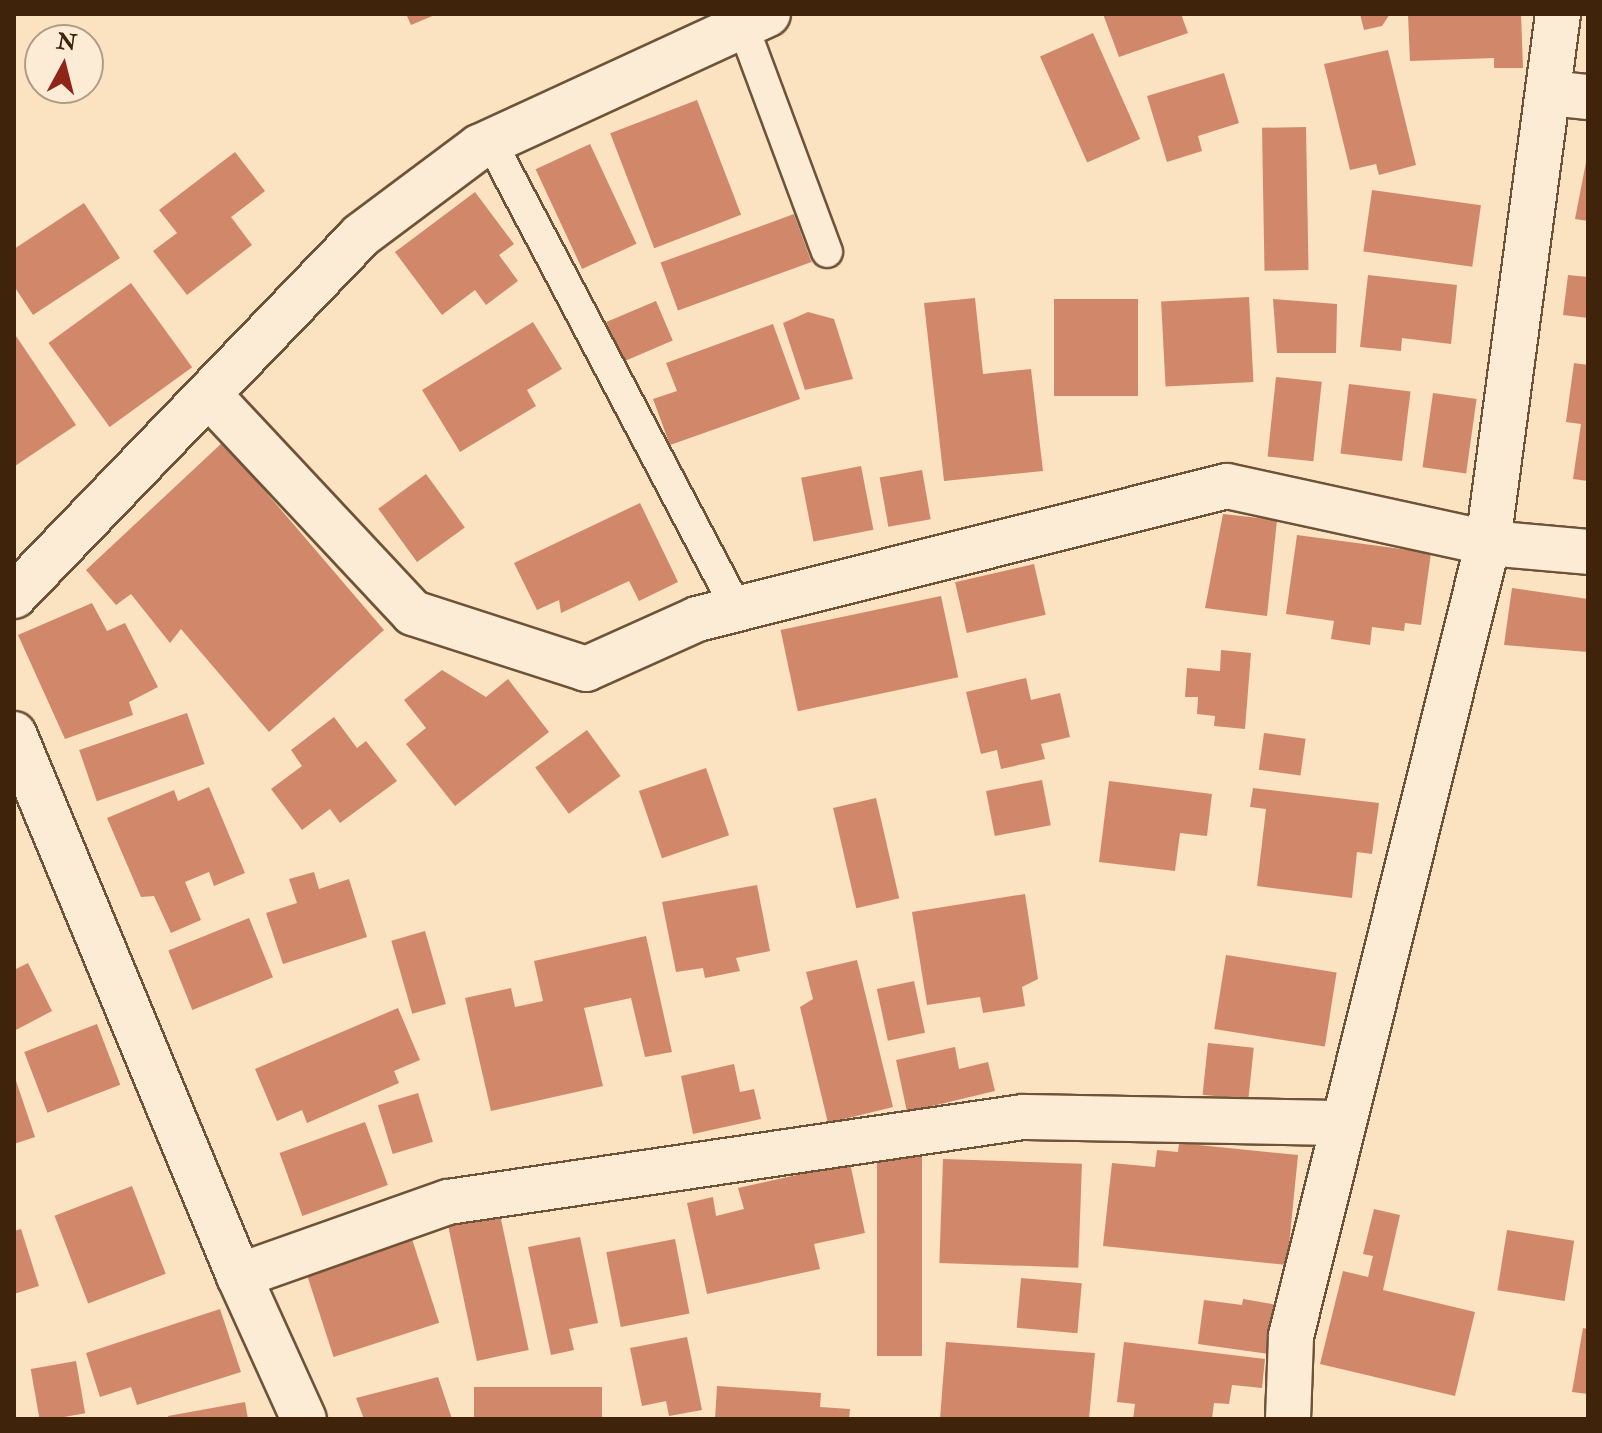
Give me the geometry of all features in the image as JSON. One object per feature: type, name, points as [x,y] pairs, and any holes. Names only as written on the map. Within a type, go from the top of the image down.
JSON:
[{"type":"street","points":[[1288,1419],[1291,1336],[1340,1123],[1488,543],[1569,95],[1558,14]]},
{"type":"street","points":[[14,596],[210,396],[360,236],[491,142],[755,20]]},
{"type":"street","points":[[210,396],[413,613],[586,669],[697,619],[1227,486],[1488,543],[1588,552]]},
{"type":"street","points":[[14,734],[239,1276],[302,1417]]},
{"type":"street","points":[[239,1276],[448,1202],[1023,1117],[1340,1123]]},
{"type":"lane","points":[[755,20],[827,252]]},
{"type":"lane","points":[[491,142],[737,609]]},
{"type":"building","points":[[406,14],[437,14],[411,25]]},
{"type":"building","points":[[1103,14],[1181,14],[1188,33],[1119,57]]},
{"type":"building","points":[[1360,14],[1390,14],[1382,26],[1364,30]]},
{"type":"building","points":[[1521,14],[1523,68],[1494,68],[1494,58],[1410,61],[1408,15]]},
{"type":"building","points":[[1093,33],[1140,139],[1087,163],[1040,57]]},
{"type":"building","points":[[1388,50],[1416,165],[1379,175],[1376,164],[1350,170],[1324,64]]},
{"type":"building","points":[[1224,73],[1239,123],[1198,136],[1202,151],[1167,162],[1147,96]]},
{"type":"building","points":[[697,100],[741,215],[654,248],[610,133]]},
{"type":"building","points":[[1306,127],[1308,270],[1265,271],[1262,128]]},
{"type":"building","points":[[590,144],[636,244],[582,269],[536,169]]},
{"type":"building","points":[[235,152],[265,191],[231,217],[252,245],[187,295],[153,251],[177,233],[159,210]]},
{"type":"building","points":[[1588,152],[1588,221],[1575,219]]},
{"type":"building","points":[[1372,190],[1481,205],[1472,267],[1363,251]]},
{"type":"building","points":[[475,192],[514,244],[499,255],[518,281],[486,305],[475,290],[442,315],[395,252]]},
{"type":"building","points":[[84,203],[120,258],[33,315],[14,286],[14,249]]},
{"type":"building","points":[[794,214],[811,262],[678,310],[661,263]]},
{"type":"building","points":[[1368,275],[1457,285],[1451,344],[1402,338],[1401,351],[1360,347]]},
{"type":"building","points":[[1568,275],[1588,277],[1588,318],[1563,315]]},
{"type":"building","points":[[131,283],[192,367],[110,427],[48,343]]},
{"type":"building","points":[[1249,297],[1253,382],[1166,386],[1161,302]]},
{"type":"building","points":[[975,298],[983,374],[1031,369],[1043,471],[944,481],[924,303]]},
{"type":"building","points":[[1054,299],[1138,299],[1138,396],[1054,396]]},
{"type":"building","points":[[1273,299],[1337,304],[1336,353],[1277,353]]},
{"type":"building","points":[[656,301],[673,341],[623,362],[606,322]]},
{"type":"building","points":[[808,312],[834,319],[853,379],[805,390],[783,323]]},
{"type":"building","points":[[533,322],[562,369],[527,390],[536,406],[460,452],[422,390]]},
{"type":"building","points":[[773,324],[800,399],[670,445],[653,399],[677,391],[666,363]]},
{"type":"building","points":[[14,333],[76,425],[15,466],[14,464]]},
{"type":"building","points":[[1574,363],[1588,365],[1588,481],[1573,479],[1581,424],[1566,422]]},
{"type":"building","points":[[1276,377],[1322,382],[1313,461],[1268,457]]},
{"type":"building","points":[[1349,384],[1411,392],[1402,461],[1340,453]]},
{"type":"building","points":[[1433,393],[1477,399],[1466,473],[1423,467]]},
{"type":"building","points":[[223,442],[384,630],[269,732],[181,629],[170,643],[131,594],[116,605],[86,570]]},
{"type":"building","points":[[861,466],[873,530],[814,541],[801,478]]},
{"type":"building","points":[[922,470],[931,519],[888,527],[880,477]]},
{"type":"building","points":[[426,474],[465,527],[417,562],[378,509]]},
{"type":"building","points":[[640,503],[678,582],[639,601],[629,581],[561,613],[559,600],[537,610],[514,563]]},
{"type":"building","points":[[1223,514],[1277,520],[1267,616],[1205,608]]},
{"type":"building","points":[[1297,535],[1431,553],[1421,625],[1405,623],[1404,631],[1372,627],[1370,645],[1331,639],[1334,621],[1286,614]]},
{"type":"building","points":[[1034,564],[1046,615],[967,633],[955,582]]},
{"type":"building","points":[[1512,588],[1588,599],[1588,652],[1504,645]]},
{"type":"building","points":[[941,596],[958,677],[798,711],[781,630]]},
{"type":"building","points":[[92,603],[107,631],[125,623],[158,687],[129,702],[133,715],[65,739],[18,635]]},
{"type":"building","points":[[1221,650],[1251,653],[1245,729],[1214,726],[1215,716],[1197,714],[1198,697],[1185,697],[1187,668],[1220,671]]},
{"type":"building","points":[[442,670],[486,697],[508,679],[549,732],[455,806],[406,744],[426,728],[404,700]]},
{"type":"building","points":[[1026,678],[1031,700],[1060,693],[1070,737],[1041,744],[1045,759],[1001,769],[997,750],[981,754],[966,692]]},
{"type":"building","points":[[187,713],[205,764],[97,801],[79,750]]},
{"type":"building","points":[[334,717],[357,748],[366,741],[397,781],[340,823],[330,809],[302,830],[271,789],[302,766],[291,750]]},
{"type":"building","points":[[587,730],[621,776],[569,814],[535,768]]},
{"type":"building","points":[[1264,733],[1306,739],[1300,775],[1259,770]]},
{"type":"building","points":[[706,768],[729,835],[662,858],[639,791]]},
{"type":"building","points":[[1042,780],[1051,825],[995,836],[986,791]]},
{"type":"building","points":[[1109,781],[1212,794],[1207,836],[1180,833],[1175,871],[1099,862]]},
{"type":"building","points":[[209,787],[245,873],[214,886],[209,872],[185,882],[201,920],[171,933],[154,896],[141,897],[107,818],[174,790],[178,801]]},
{"type":"building","points":[[1253,788],[1379,803],[1372,854],[1357,852],[1352,898],[1257,886],[1266,809],[1250,807]]},
{"type":"building","points":[[876,798],[899,898],[856,908],[833,808]]},
{"type":"building","points":[[314,872],[319,889],[349,879],[367,937],[283,964],[266,913],[297,903],[289,879]]},
{"type":"building","points":[[757,885],[770,951],[736,958],[740,971],[705,978],[703,968],[676,972],[662,902]]},
{"type":"building","points":[[1025,894],[1038,979],[1022,987],[1025,1006],[983,1013],[980,997],[927,1005],[912,912]]},
{"type":"building","points":[[249,918],[273,977],[192,1010],[168,951]]},
{"type":"building","points":[[425,931],[446,1004],[412,1014],[391,941]]},
{"type":"building","points":[[646,936],[672,1052],[645,1057],[631,998],[584,1008],[603,1086],[491,1111],[465,998],[511,988],[515,1007],[543,1001],[534,961]]},
{"type":"building","points":[[1226,955],[1337,973],[1325,1047],[1214,1029]]},
{"type":"building","points":[[857,960],[893,1107],[828,1123],[800,1007],[813,999],[806,972]]},
{"type":"building","points":[[28,963],[52,1011],[14,1031],[14,970]]},
{"type":"building","points":[[914,981],[925,1033],[888,1041],[877,989]]},
{"type":"building","points":[[398,1008],[420,1060],[394,1071],[399,1083],[307,1123],[302,1110],[277,1121],[255,1069]]},
{"type":"building","points":[[97,1024],[120,1085],[47,1113],[24,1052]]},
{"type":"building","points":[[1208,1043],[1254,1048],[1248,1100],[1203,1095]]},
{"type":"building","points":[[955,1047],[959,1069],[988,1062],[995,1091],[907,1112],[896,1060]]},
{"type":"building","points":[[734,1064],[740,1092],[754,1089],[761,1119],[693,1134],[681,1076]]},
{"type":"building","points":[[14,1075],[35,1137],[14,1144]]},
{"type":"building","points":[[418,1093],[433,1142],[393,1154],[378,1105]]},
{"type":"building","points":[[365,1122],[388,1185],[302,1216],[279,1153]]},
{"type":"building","points":[[1179,1143],[1298,1155],[1287,1265],[1103,1246],[1112,1163],[1155,1167],[1157,1150],[1178,1152]]},
{"type":"building","points":[[877,1156],[922,1156],[922,1356],[877,1356]]},
{"type":"building","points":[[943,1159],[1082,1164],[1078,1268],[939,1263]]},
{"type":"building","points":[[850,1163],[865,1233],[814,1244],[820,1269],[707,1294],[687,1203],[713,1197],[716,1216],[744,1209],[738,1188]]},
{"type":"building","points":[[132,1186],[166,1274],[88,1304],[55,1216]]},
{"type":"building","points":[[1374,1209],[1400,1215],[1383,1290],[1475,1312],[1455,1396],[1320,1364],[1343,1271],[1368,1277],[1373,1256],[1363,1254]]},
{"type":"building","points":[[499,1210],[529,1350],[477,1361],[447,1221]]},
{"type":"building","points":[[21,1229],[39,1286],[14,1294],[14,1231]]},
{"type":"building","points":[[1507,1230],[1574,1241],[1565,1301],[1497,1290]]},
{"type":"building","points":[[580,1237],[598,1323],[569,1329],[574,1350],[551,1355],[528,1247]]},
{"type":"building","points":[[412,1239],[439,1323],[334,1357],[306,1273]]},
{"type":"building","points":[[675,1239],[690,1314],[621,1327],[606,1252]]},
{"type":"building","points":[[1021,1278],[1082,1283],[1077,1333],[1017,1328]]},
{"type":"building","points":[[1243,1299],[1277,1305],[1269,1354],[1198,1344],[1204,1300],[1242,1305]]},
{"type":"building","points":[[220,1309],[241,1372],[137,1405],[131,1387],[100,1397],[86,1353]]},
{"type":"building","points":[[1583,1328],[1588,1329],[1588,1394],[1572,1392]]},
{"type":"building","points":[[687,1337],[702,1410],[669,1416],[666,1401],[642,1406],[630,1348]]},
{"type":"building","points":[[946,1342],[1095,1353],[1089,1419],[940,1419]]},
{"type":"building","points":[[1124,1342],[1265,1359],[1262,1388],[1232,1385],[1229,1404],[1214,1403],[1212,1419],[1133,1419],[1135,1404],[1117,1402]]},
{"type":"building","points":[[76,1361],[85,1413],[40,1419],[31,1369]]},
{"type":"building","points":[[438,1377],[452,1419],[364,1419],[356,1398]]},
{"type":"building","points":[[717,1386],[821,1393],[820,1407],[850,1409],[849,1419],[715,1419]]},
{"type":"building","points":[[474,1387],[602,1387],[602,1419],[474,1419]]},
{"type":"building","points":[[245,1402],[248,1419],[169,1419],[168,1416]]}]
